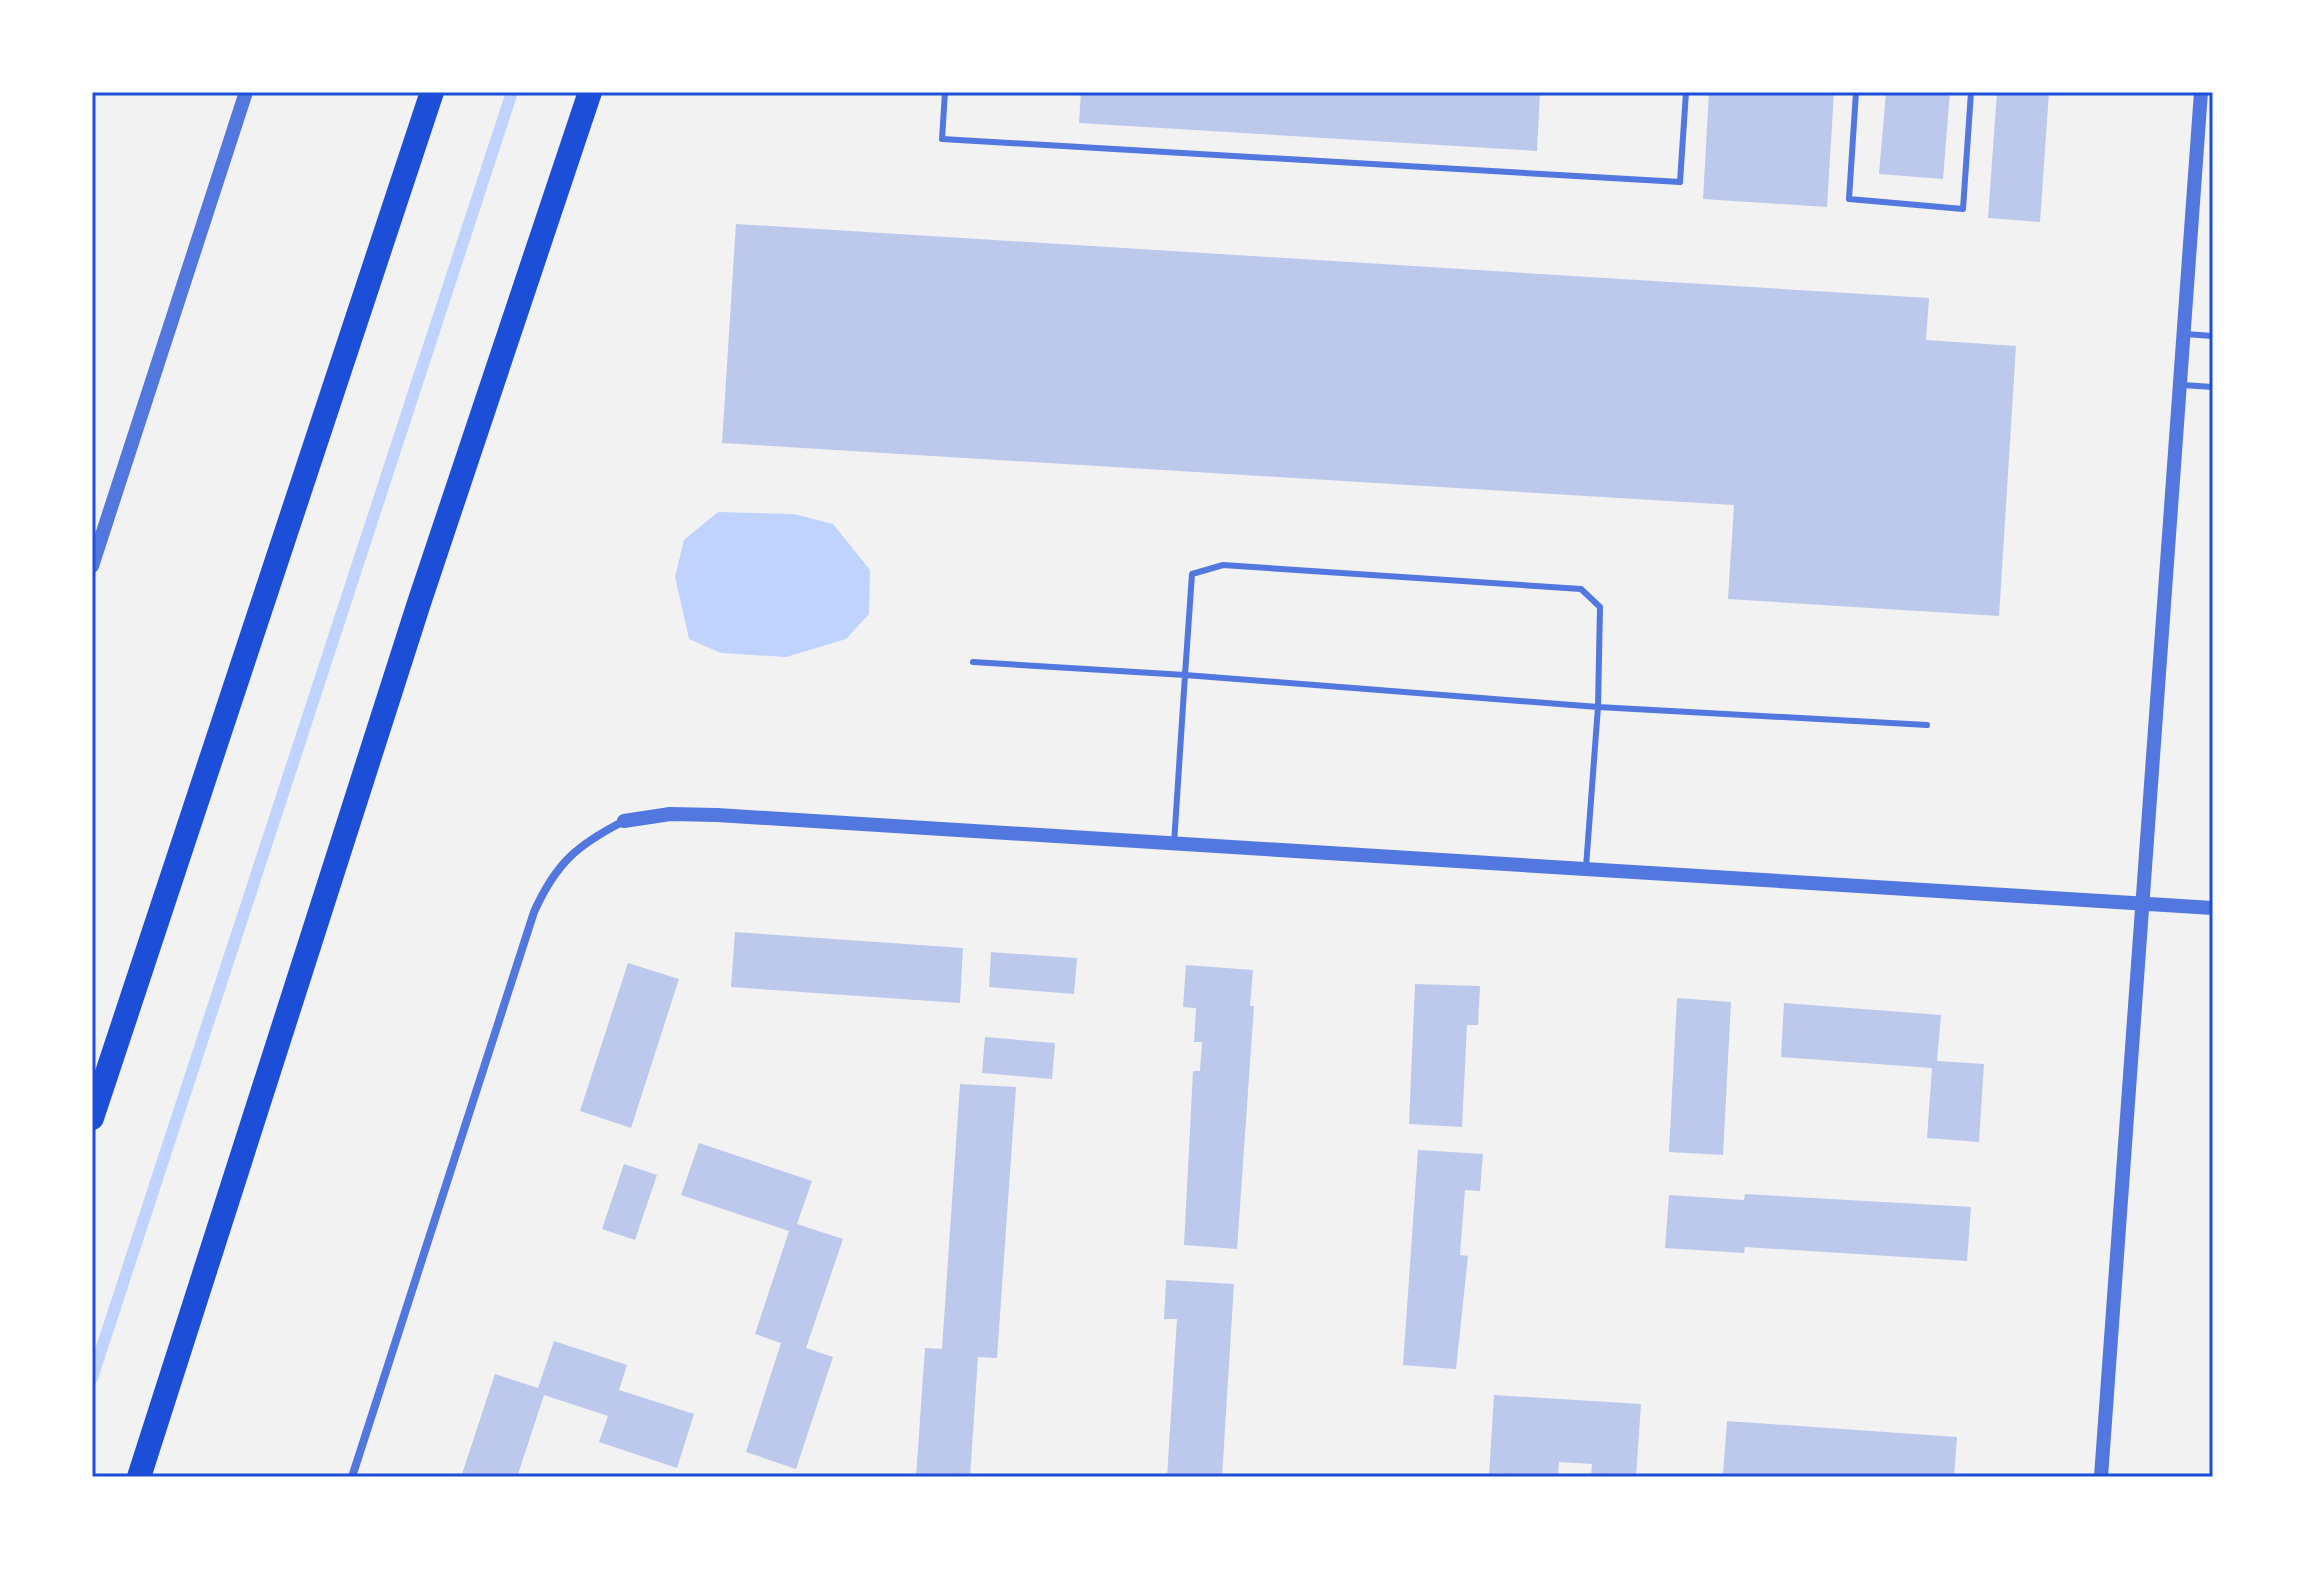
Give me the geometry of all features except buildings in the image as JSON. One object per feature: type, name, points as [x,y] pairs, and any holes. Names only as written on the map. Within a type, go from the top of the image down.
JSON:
[{"type":"highway","points":[[92,1118],[432,92]]},
{"type":"highway","points":[[139,1477],[414,617],[590,92]]},
{"type":"street","points":[[92,566],[246,92]]},
{"type":"street","points":[[2101,1477],[2201,92]]},
{"type":"street","points":[[352,1477],[534,912],[547,884],[565,860],[585,841],[624,821],[670,814],[717,815],[2213,908]]},
{"type":"lane","points":[[945,92],[942,139],[1680,182],[1686,92]]},
{"type":"lane","points":[[1856,92],[1849,199],[1963,209],[1971,92]]},
{"type":"lane","points":[[2185,334],[2213,336]]},
{"type":"lane","points":[[2182,385],[2213,387]]},
{"type":"lane","points":[[1174,844],[1192,574],[1223,565],[1581,589],[1600,607],[1598,707],[1586,870]]},
{"type":"lane","points":[[973,662],[1598,707],[1927,725]]},
{"type":"water","points":[[718,512],[794,514],[833,524],[870,570],[869,614],[846,639],[786,657],[721,653],[689,639],[675,577],[684,540]]},
{"type":"waterway","points":[[92,1378],[512,92]]}]
